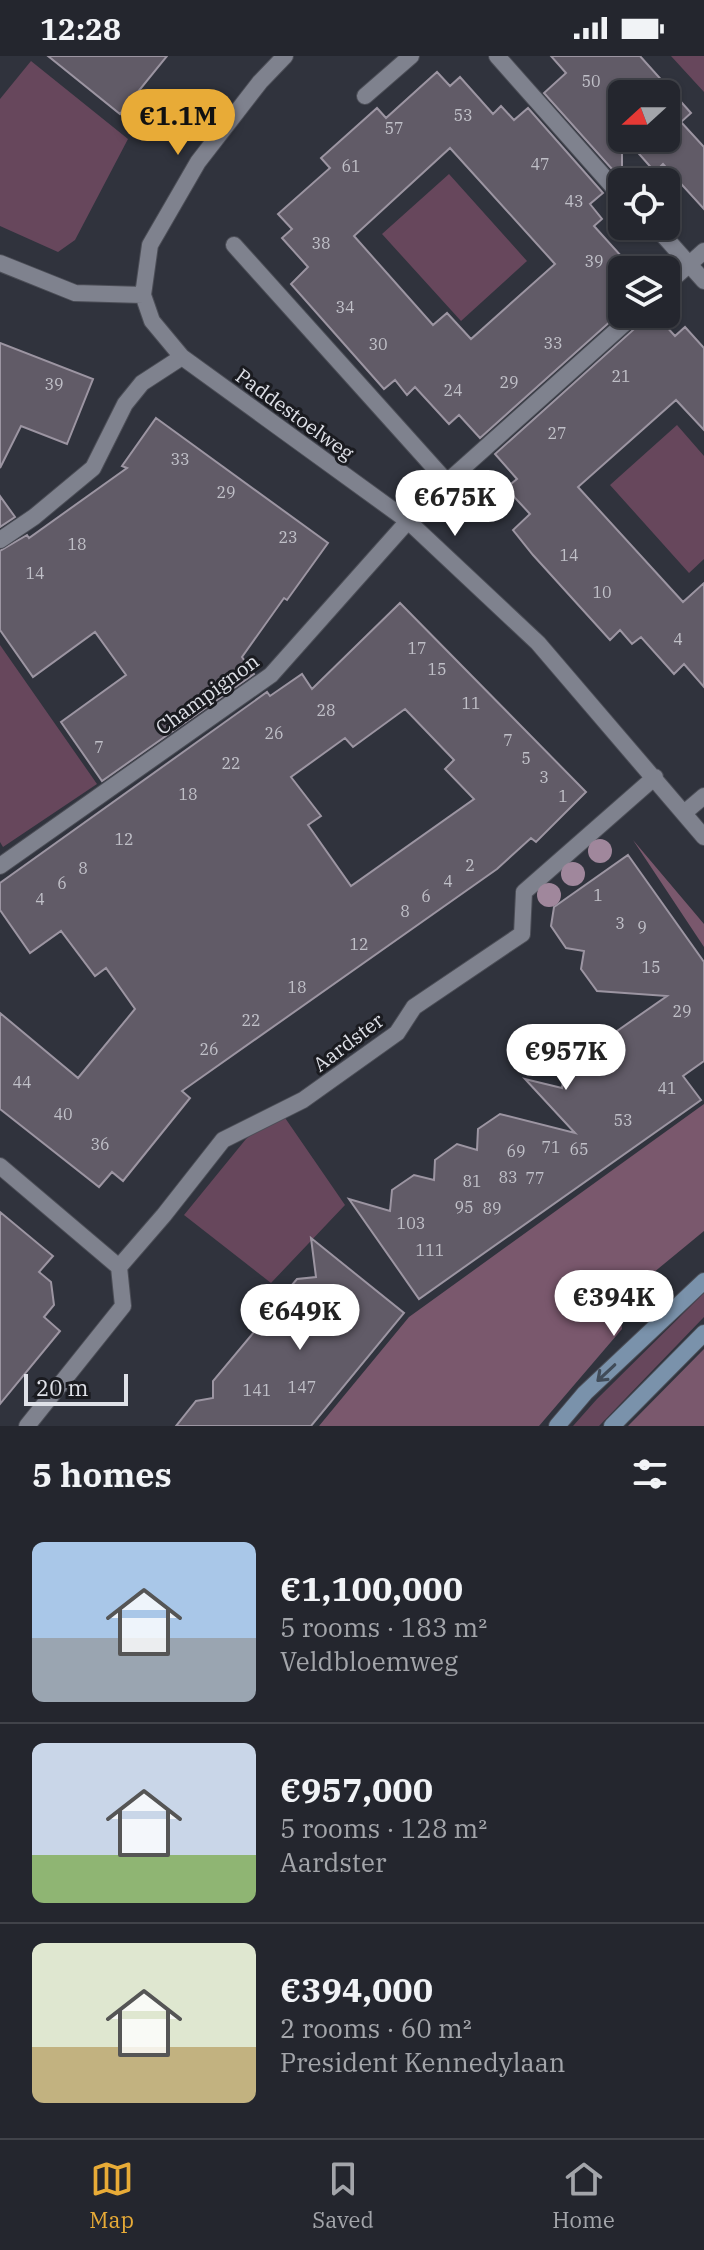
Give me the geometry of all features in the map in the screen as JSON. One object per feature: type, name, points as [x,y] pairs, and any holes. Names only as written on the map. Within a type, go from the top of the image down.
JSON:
[{"type":"street","points":[[0,263],[75,293],[143,295],[150,245],[198,162],[260,82],[285,56]]},
{"type":"street","points":[[365,96],[411,56]]},
{"type":"street","points":[[497,56],[608,181]]},
{"type":"street","points":[[668,240],[704,281]]},
{"type":"street","points":[[234,245],[447,482]]},
{"type":"street","points":[[680,272],[704,251]]},
{"type":"street","name":"Paddestoelweg","points":[[143,295],[152,321],[182,357],[408,521],[538,643],[704,837]]},
{"type":"street","name":"Champignon","points":[[0,866],[271,675],[408,521],[447,482],[619,328]]},
{"type":"street","points":[[0,540],[34,517],[93,468],[125,404],[142,383],[182,357]]},
{"type":"street","name":"Aardster","points":[[119,1267],[223,1140],[303,1100],[397,1033],[414,1007],[522,934],[524,892],[655,777]]},
{"type":"street","points":[[684,813],[704,796]]},
{"type":"street","points":[[0,1166],[119,1267],[123,1306],[27,1426]]},
{"type":"street","points":[[557,1426],[585,1393],[704,1281]]},
{"type":"street","points":[[612,1426],[704,1333]]},
{"type":"shaded area","points":[[671,56],[704,56],[704,92]]},
{"type":"shaded area","points":[[31,61],[128,139],[75,240],[58,252],[0,226],[0,99]]},
{"type":"shaded area","points":[[449,174],[527,261],[461,321],[382,234]]},
{"type":"shaded area","points":[[677,425],[704,456],[704,559],[689,573],[610,485]]},
{"type":"shaded area","points":[[0,645],[97,784],[3,847],[0,842]]},
{"type":"shaded area","points":[[633,840],[704,924],[704,947]]},
{"type":"shaded area","points":[[704,1104],[704,1231],[619,1301],[622,1329],[539,1426],[319,1426],[409,1317]]},
{"type":"shaded area","points":[[281,1112],[345,1205],[271,1283],[184,1215],[246,1139]]},
{"type":"shaded area","points":[[704,1293],[704,1317],[599,1426],[573,1426],[597,1399]]},
{"type":"shaded area","points":[[704,1349],[704,1426],[628,1426]]},
{"type":"building","points":[[48,56],[167,56],[120,114]]},
{"type":"building","points":[[551,56],[640,56],[661,80],[608,80],[608,152],[622,152],[622,168],[611,168],[544,93],[566,73]]},
{"type":"building","points":[[437,72],[450,86],[460,77],[493,114],[501,106],[514,120],[528,108],[603,193],[590,204],[602,219],[594,226],[621,256],[608,256],[608,324],[480,438],[459,415],[449,424],[415,387],[407,395],[395,380],[384,389],[291,284],[308,267],[282,238],[292,229],[278,214],[330,168],[321,158],[377,108],[386,118]],"holes":[[[450,148],[555,264],[471,339],[447,313],[433,325],[354,236]]]},
{"type":"building","points":[[680,101],[691,113],[681,122],[704,147],[704,209],[680,183],[680,168],[667,168],[663,164],[659,168],[651,168],[637,152],[680,152]]},
{"type":"building","points":[[685,327],[704,348],[704,430],[676,400],[578,487],[683,602],[704,583],[704,687],[684,664],[674,674],[641,637],[632,644],[620,630],[610,640],[533,555],[513,530],[530,514],[506,488],[517,479],[495,454],[635,328],[668,328],[675,336]]},
{"type":"building","points":[[0,343],[93,379],[67,444],[21,426],[0,468]]},
{"type":"building","points":[[156,418],[328,543],[242,657],[254,674],[102,781],[61,722],[126,675],[95,632],[33,677],[0,630],[0,551],[27,535],[29,538],[127,468],[122,466]]},
{"type":"building","points":[[0,496],[15,517],[0,527]]},
{"type":"building","points":[[400,603],[586,792],[536,842],[531,838],[497,869],[182,1091],[190,1098],[123,1181],[112,1172],[99,1187],[0,1109],[0,1013],[78,1078],[135,1009],[106,968],[95,976],[61,931],[30,953],[0,910],[0,883],[267,692],[270,696],[302,674],[312,689]],"holes":[[[405,709],[454,760],[445,769],[474,799],[351,886],[308,825],[321,816],[291,777],[345,738],[353,747]]]},
{"type":"building","points":[[628,855],[704,962],[704,1061],[683,1076],[701,1100],[419,1299],[349,1199],[390,1211],[392,1190],[414,1175],[434,1180],[435,1160],[457,1144],[477,1150],[478,1129],[500,1114],[575,1133],[525,1079],[562,1088],[565,1069],[586,1053],[606,1059],[607,1038],[667,996],[597,991],[581,969],[584,951],[566,948],[551,926],[554,907]]},
{"type":"building","points":[[0,1212],[53,1256],[39,1272],[51,1282],[54,1305],[44,1317],[60,1331],[0,1404]]},
{"type":"building","points":[[311,1238],[404,1313],[311,1426],[176,1426],[196,1401],[213,1398],[213,1381],[264,1320],[282,1318],[280,1299],[297,1279],[316,1277]]}]
